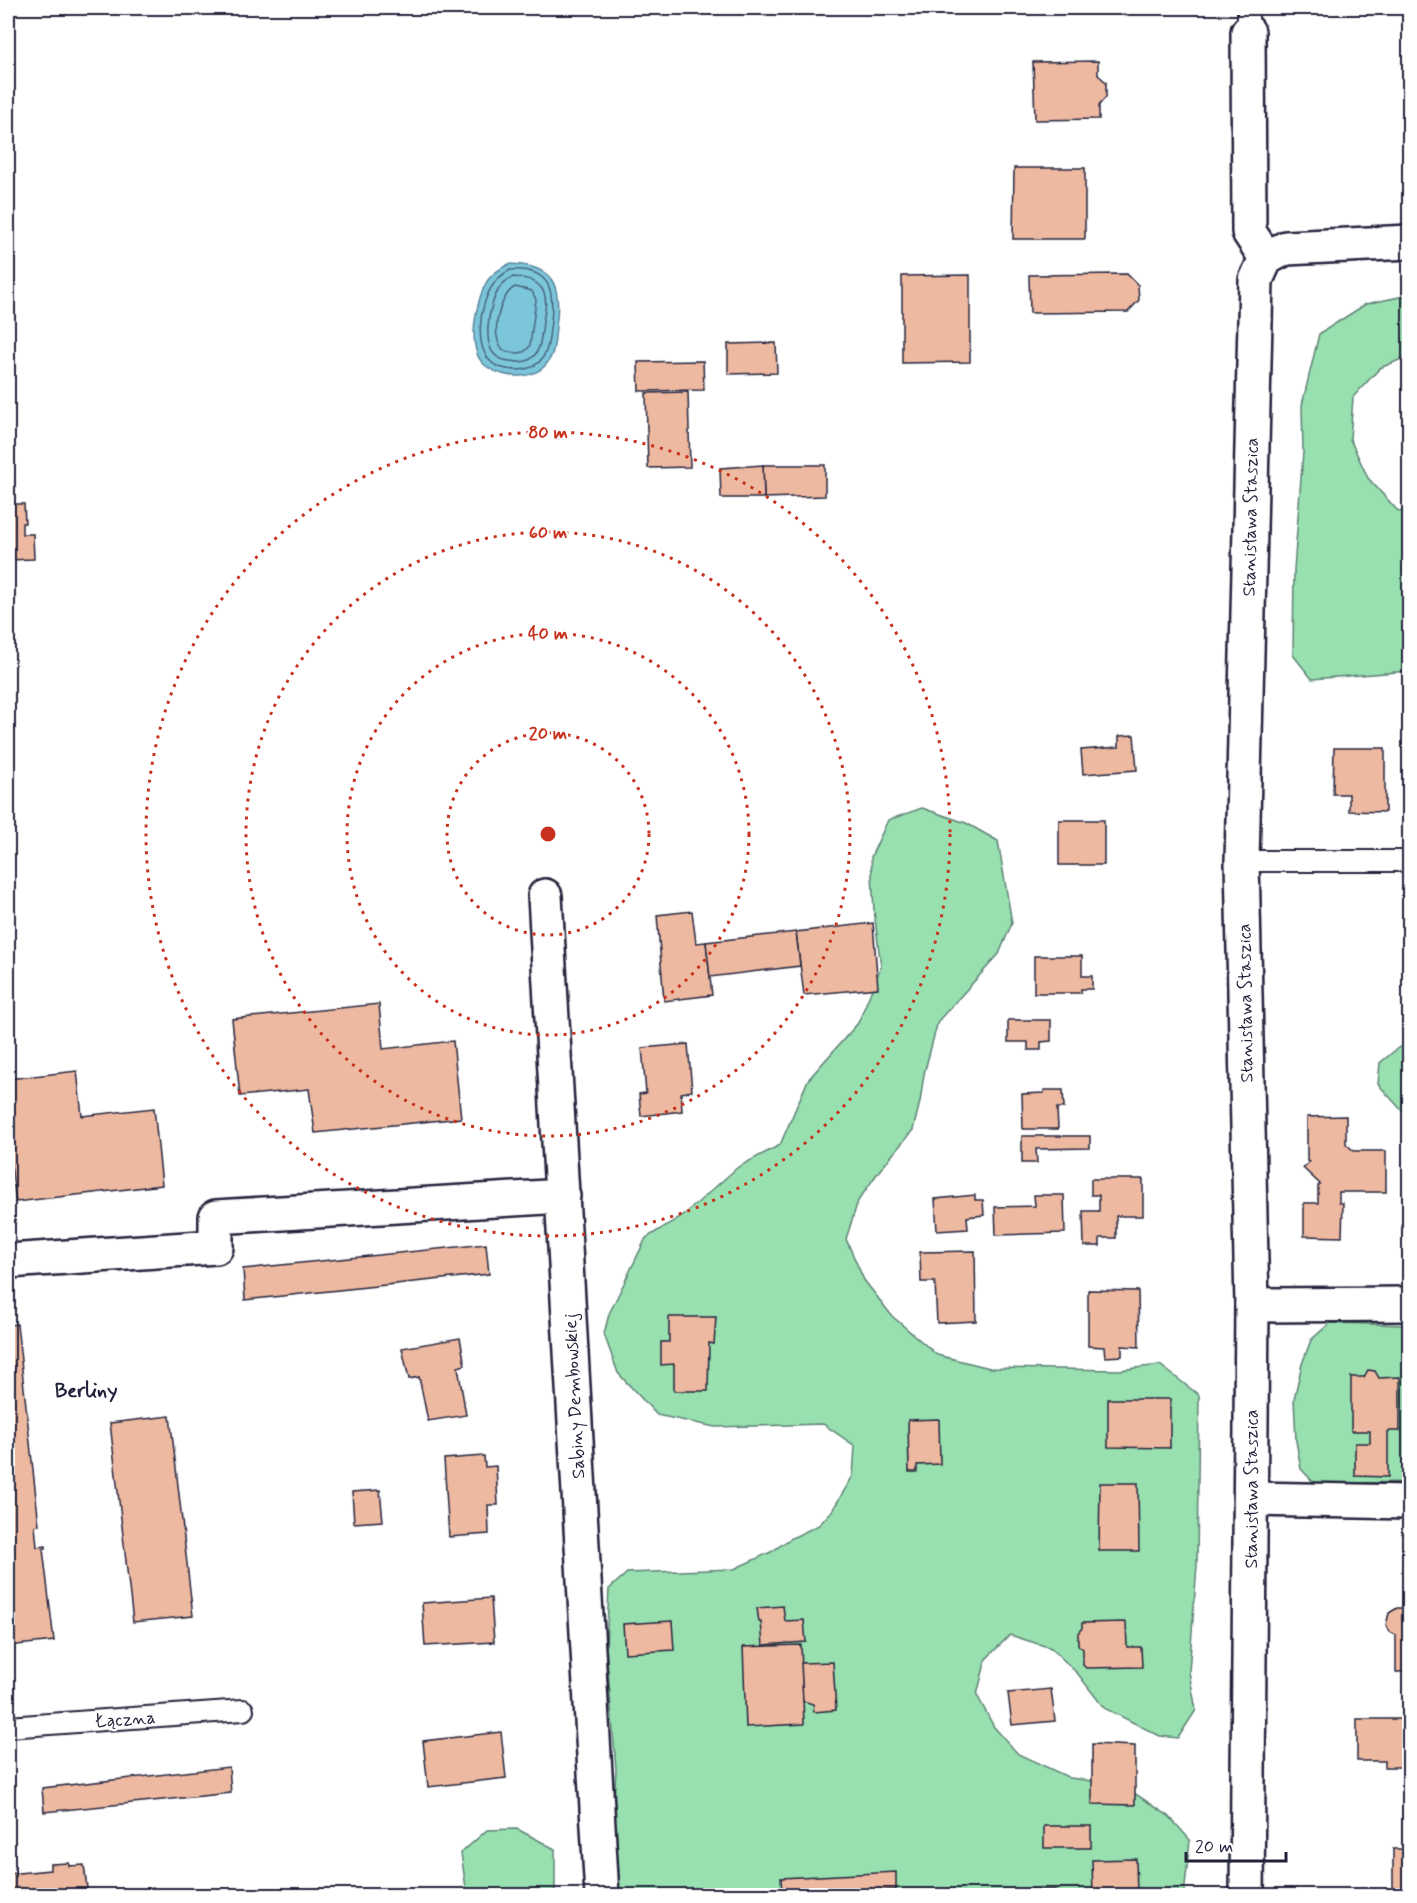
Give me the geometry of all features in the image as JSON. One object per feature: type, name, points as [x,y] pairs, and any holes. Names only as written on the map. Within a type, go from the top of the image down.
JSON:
[{"type":"street","points":[[1248,20],[1249,232],[1266,258],[1286,248],[1410,242]]},
{"type":"street","name":"Stanisława Staszica","points":[[1247,1896],[1252,1305],[1242,861],[1256,280],[1266,258]]},
{"type":"street","name":"Sabiny Dembowskiej","points":[[545,896],[602,1896]]},
{"type":"street","points":[[8,1261],[216,1247],[216,1217],[563,1196]]},
{"type":"street","points":[[1252,1305],[1410,1304]]},
{"type":"street","points":[[1251,1499],[1410,1502]]},
{"type":"lane","points":[[1242,861],[1410,861]]},
{"type":"lane","name":"Łączna","points":[[8,1727],[243,1710]]},
{"type":"green space","points":[[1409,295],[1409,356],[1380,368],[1353,397],[1350,439],[1368,478],[1397,510],[1409,515],[1409,671],[1312,679],[1293,655],[1294,569],[1303,452],[1302,405],[1319,334],[1366,304]]},
{"type":"green space","points":[[922,808],[966,823],[998,841],[1012,923],[999,954],[938,1021],[913,1130],[858,1201],[846,1239],[864,1280],[892,1316],[937,1355],[990,1368],[1119,1370],[1160,1365],[1199,1395],[1197,1565],[1189,1672],[1196,1710],[1178,1738],[1160,1736],[1104,1708],[1078,1674],[1051,1648],[1010,1635],[986,1659],[977,1695],[994,1727],[1018,1754],[1070,1778],[1122,1785],[1169,1816],[1190,1840],[1184,1895],[608,1895],[616,1769],[606,1646],[609,1589],[627,1573],[734,1569],[771,1552],[790,1539],[819,1525],[832,1511],[853,1476],[855,1446],[823,1424],[715,1427],[657,1415],[618,1373],[604,1334],[609,1314],[646,1238],[685,1214],[738,1167],[780,1145],[808,1080],[858,1023],[881,967],[874,911],[871,857],[888,820]]},
{"type":"green space","points":[[1399,1047],[1409,1050],[1409,1116],[1378,1084],[1380,1063]]},
{"type":"green space","points":[[1330,1323],[1409,1325],[1409,1482],[1315,1484],[1301,1469],[1296,1441],[1294,1399],[1302,1364],[1311,1340]]},
{"type":"green space","points":[[517,1829],[555,1849],[555,1895],[467,1895],[461,1853],[487,1830]]},
{"type":"water","points":[[509,264],[537,268],[546,274],[552,280],[558,300],[552,354],[540,369],[523,376],[503,374],[486,366],[480,359],[474,337],[477,311],[484,288],[493,275]]},
{"type":"building","points":[[1098,61],[1098,75],[1106,82],[1106,97],[1099,105],[1099,119],[1035,120],[1033,62]]},
{"type":"building","points":[[1014,168],[1085,168],[1085,239],[1013,239]]},
{"type":"building","points":[[1127,274],[1138,285],[1139,300],[1128,312],[1030,313],[1029,275]]},
{"type":"building","points":[[970,275],[970,362],[902,363],[902,276]]},
{"type":"building","points":[[776,343],[777,373],[728,374],[728,344]]},
{"type":"building","points":[[703,361],[704,390],[639,391],[638,362]]},
{"type":"building","points":[[688,392],[690,467],[648,468],[646,393]]},
{"type":"building","points":[[763,465],[825,465],[825,496],[764,498]]},
{"type":"building","points":[[763,465],[764,498],[721,498],[720,468]]},
{"type":"building","points":[[8,504],[24,504],[25,523],[22,523],[22,534],[33,534],[34,559],[8,560]]},
{"type":"building","points":[[1134,735],[1137,770],[1083,774],[1081,750],[1119,747],[1119,736]]},
{"type":"building","points":[[1334,748],[1385,748],[1385,812],[1349,811],[1349,794],[1333,794]]},
{"type":"building","points":[[1059,820],[1104,820],[1104,865],[1059,865]]},
{"type":"building","points":[[692,911],[696,943],[706,942],[712,995],[664,1001],[657,915]]},
{"type":"building","points":[[873,923],[878,988],[804,995],[796,932]]},
{"type":"building","points":[[796,932],[800,966],[710,977],[706,942]]},
{"type":"building","points":[[1034,956],[1082,956],[1082,976],[1092,976],[1092,989],[1081,989],[1081,993],[1034,993]]},
{"type":"building","points":[[379,1004],[383,1049],[453,1041],[461,1118],[315,1133],[309,1089],[240,1096],[232,1019]]},
{"type":"building","points":[[1008,1020],[1051,1020],[1051,1041],[1041,1042],[1041,1050],[1028,1050],[1028,1042],[1008,1042]]},
{"type":"building","points":[[688,1044],[692,1091],[681,1093],[682,1111],[641,1116],[639,1094],[646,1093],[642,1048]]},
{"type":"building","points":[[77,1071],[82,1116],[154,1108],[162,1185],[16,1202],[10,1157],[8,1157],[8,1079]]},
{"type":"building","points":[[1044,1090],[1063,1090],[1064,1108],[1057,1108],[1058,1129],[1023,1129],[1022,1094],[1044,1093]]},
{"type":"building","points":[[1346,1116],[1346,1144],[1354,1151],[1386,1151],[1386,1192],[1339,1192],[1339,1203],[1343,1203],[1342,1237],[1304,1236],[1304,1203],[1318,1203],[1320,1184],[1303,1168],[1309,1162],[1307,1161],[1307,1117]]},
{"type":"building","points":[[1022,1136],[1090,1136],[1090,1148],[1036,1149],[1037,1163],[1022,1163]]},
{"type":"building","points":[[1091,1179],[1143,1179],[1143,1216],[1116,1216],[1116,1238],[1100,1238],[1100,1246],[1084,1246],[1083,1211],[1099,1211],[1099,1195],[1091,1195]]},
{"type":"building","points":[[975,1195],[975,1200],[983,1200],[984,1215],[967,1217],[968,1229],[937,1231],[935,1199]]},
{"type":"building","points":[[1034,1195],[1064,1195],[1065,1233],[996,1235],[995,1207],[1035,1206]]},
{"type":"building","points":[[486,1244],[489,1274],[245,1300],[243,1269]]},
{"type":"building","points":[[975,1251],[976,1321],[937,1323],[935,1282],[921,1282],[920,1252]]},
{"type":"building","points":[[1088,1290],[1138,1291],[1139,1347],[1122,1346],[1122,1356],[1105,1357],[1104,1347],[1088,1346]]},
{"type":"building","points":[[669,1317],[716,1317],[714,1344],[709,1343],[708,1391],[674,1391],[674,1364],[661,1365],[661,1342],[669,1342]]},
{"type":"building","points":[[17,1324],[39,1525],[35,1526],[37,1547],[46,1546],[43,1549],[54,1641],[8,1646],[8,1325]]},
{"type":"building","points":[[460,1338],[465,1365],[458,1367],[466,1415],[428,1421],[419,1377],[409,1379],[402,1348]]},
{"type":"building","points":[[1368,1370],[1375,1371],[1379,1378],[1400,1377],[1400,1431],[1388,1431],[1388,1477],[1355,1476],[1355,1443],[1370,1443],[1370,1431],[1351,1431],[1351,1377],[1364,1377]]},
{"type":"building","points":[[1108,1399],[1170,1399],[1170,1448],[1108,1447]]},
{"type":"building","points":[[170,1416],[193,1616],[133,1622],[110,1423]]},
{"type":"building","points":[[939,1419],[940,1464],[917,1465],[917,1472],[909,1472],[908,1420]]},
{"type":"building","points":[[484,1456],[485,1467],[496,1466],[498,1505],[488,1505],[489,1534],[449,1537],[444,1459]]},
{"type":"building","points":[[1100,1483],[1138,1483],[1139,1551],[1099,1551]]},
{"type":"building","points":[[380,1490],[383,1521],[354,1523],[352,1492]]},
{"type":"building","points":[[491,1598],[494,1642],[425,1646],[422,1603]]},
{"type":"building","points":[[783,1606],[785,1621],[804,1620],[806,1642],[763,1645],[757,1608]]},
{"type":"building","points":[[1397,1608],[1410,1608],[1410,1672],[1396,1672],[1396,1635],[1390,1632],[1386,1625],[1389,1613]]},
{"type":"building","points":[[672,1621],[674,1650],[625,1653],[623,1624]]},
{"type":"building","points":[[1126,1622],[1127,1647],[1141,1647],[1142,1667],[1086,1668],[1083,1665],[1083,1649],[1078,1645],[1078,1633],[1082,1628],[1082,1623]]},
{"type":"building","points":[[801,1645],[804,1724],[746,1727],[743,1647]]},
{"type":"building","points":[[833,1662],[836,1710],[814,1712],[813,1704],[803,1701],[801,1663]]},
{"type":"building","points":[[1051,1689],[1055,1721],[1012,1725],[1008,1693]]},
{"type":"building","points":[[1357,1719],[1406,1719],[1405,1767],[1385,1767],[1385,1761],[1357,1761]]},
{"type":"building","points":[[501,1732],[506,1778],[428,1787],[423,1741]]},
{"type":"building","points":[[1092,1744],[1135,1746],[1135,1805],[1092,1804]]},
{"type":"building","points":[[229,1767],[231,1793],[44,1812],[42,1788]]},
{"type":"building","points":[[1044,1826],[1091,1826],[1091,1848],[1044,1848]]},
{"type":"building","points":[[1393,1849],[1410,1849],[1410,1890],[1393,1890]]},
{"type":"building","points":[[1136,1859],[1137,1896],[1093,1896],[1092,1860]]},
{"type":"building","points":[[69,1863],[69,1866],[84,1865],[88,1896],[10,1896],[8,1874],[50,1870],[50,1864]]},
{"type":"building","points":[[896,1872],[896,1890],[782,1895],[781,1878]]},
{"type":"building","points":[[1014,1890],[1055,1890],[1055,1896],[1014,1896]]},
{"type":"district","name":"Berliny","points":[[86,1390]]}]
